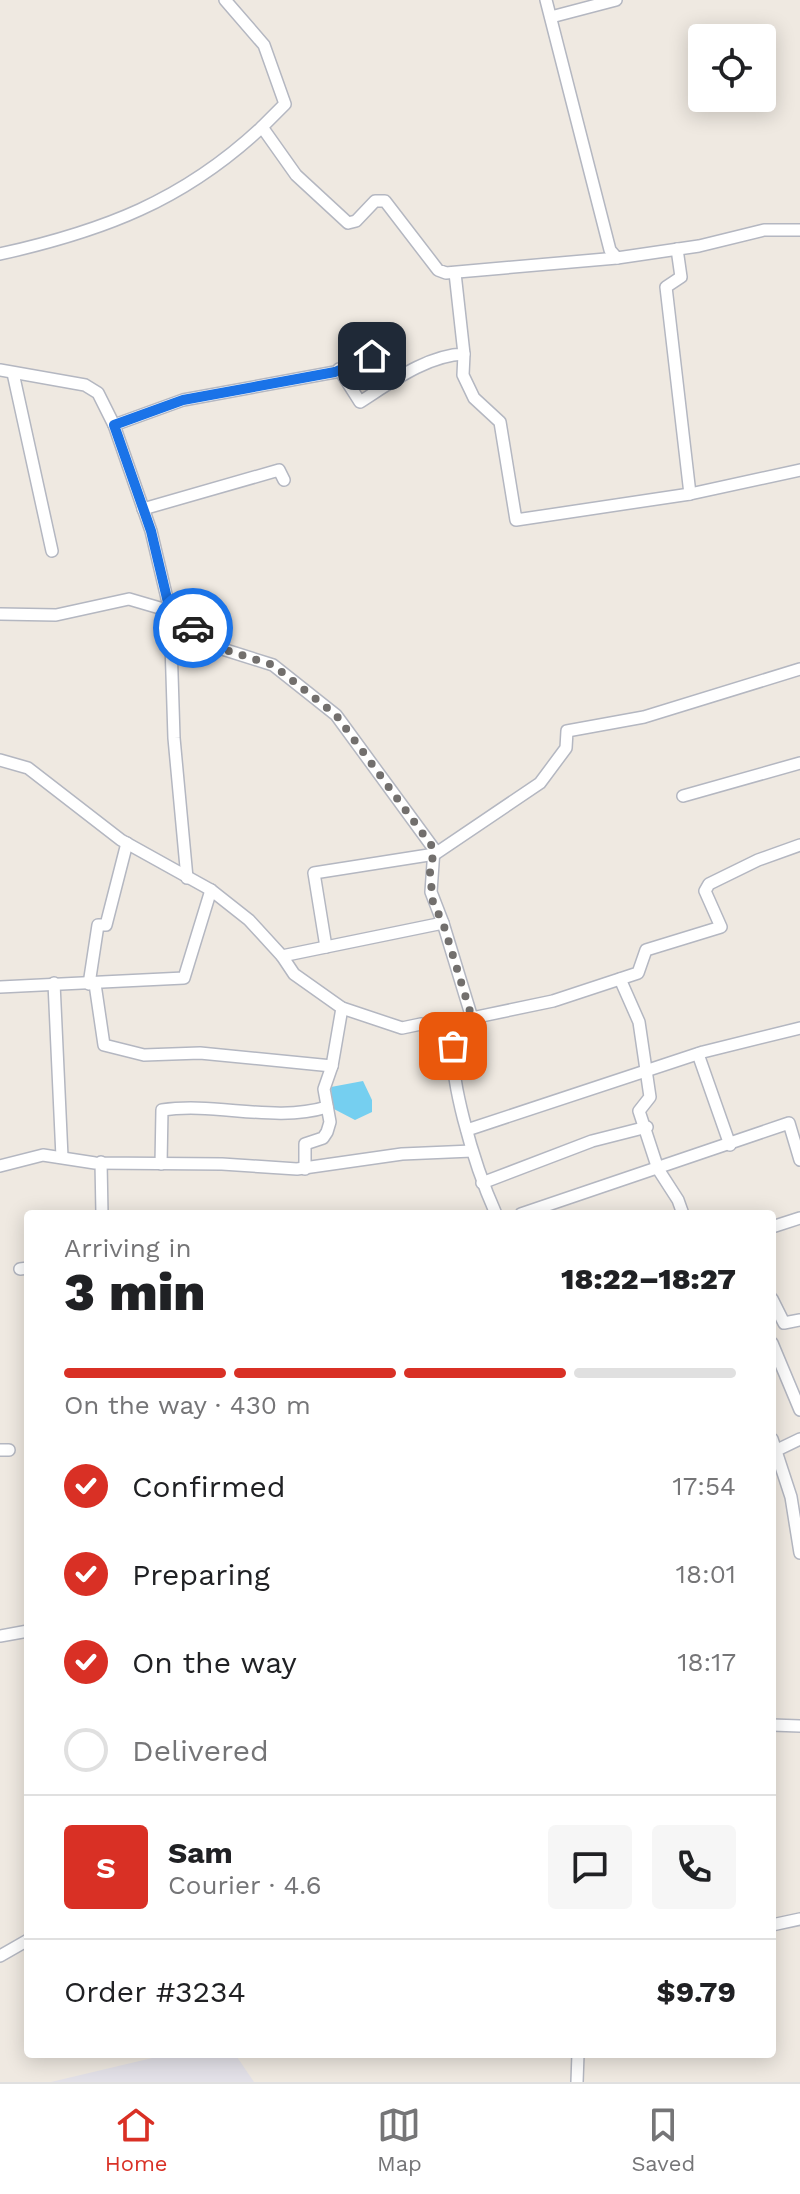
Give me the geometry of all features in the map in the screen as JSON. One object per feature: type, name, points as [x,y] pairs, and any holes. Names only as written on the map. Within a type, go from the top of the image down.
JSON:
[{"type":"street","points":[[0,254],[85,233],[126,219],[218,163],[285,104],[264,45],[225,0]]},
{"type":"street","points":[[546,0],[610,250],[617,258]]},
{"type":"street","points":[[551,17],[616,0]]},
{"type":"street","points":[[262,127],[290,168],[341,218],[348,223],[356,221],[375,201],[385,201],[438,270],[455,273],[617,258],[764,230],[800,230]]},
{"type":"street","points":[[677,249],[681,277],[666,287],[690,494]]},
{"type":"street","points":[[455,273],[464,354],[463,375],[474,398],[500,422],[516,520],[690,494],[800,470]]},
{"type":"street","points":[[339,369],[360,402],[388,384],[444,357],[464,354]]},
{"type":"street","points":[[114,425],[183,400],[339,369],[372,356],[388,384]]},
{"type":"street","points":[[52,551],[6,372],[85,385],[98,393],[114,425],[143,509],[170,611],[174,738],[187,878]]},
{"type":"street","points":[[143,509],[279,470],[284,480]]},
{"type":"street","points":[[0,614],[56,615],[129,599],[170,611],[216,647],[273,665],[336,715],[435,854]]},
{"type":"street","points":[[326,947],[314,873],[435,854],[540,783],[566,748],[567,731],[644,717],[800,669]]},
{"type":"street","points":[[0,760],[28,768],[127,843],[211,890],[249,920],[294,974],[342,1008],[402,1028],[421,1024],[454,1028]]},
{"type":"street","points":[[683,796],[800,763]]},
{"type":"street","points":[[127,843],[106,925],[98,925],[92,984],[104,1045],[110,1049],[144,1055],[200,1053],[332,1066]]},
{"type":"street","points":[[494,1210],[482,1183],[467,1130],[454,1063],[456,1023],[553,1001],[638,973],[646,950],[721,927],[705,891],[709,884],[794,847]]},
{"type":"street","points":[[435,854],[430,873],[431,892],[472,1018]]},
{"type":"street","points":[[0,987],[184,978],[211,890]]},
{"type":"street","points":[[282,956],[443,923]]},
{"type":"street","points":[[620,979],[639,1022],[650,1097],[639,1111],[647,1127],[658,1169],[682,1210]]},
{"type":"street","points":[[54,983],[62,1157]]},
{"type":"street","points":[[305,1169],[305,1144],[323,1138],[330,1122],[324,1089],[332,1066],[342,1008]]},
{"type":"street","points":[[467,1130],[698,1054],[800,1028]]},
{"type":"street","points":[[698,1054],[730,1145]]},
{"type":"street","points":[[161,1164],[162,1110],[199,1108],[287,1113],[327,1107]]},
{"type":"street","points":[[533,1210],[789,1123],[800,1160]]},
{"type":"street","points":[[482,1183],[592,1141],[647,1127]]},
{"type":"street","points":[[0,1166],[35,1156],[101,1162],[305,1169],[402,1154],[472,1151]]},
{"type":"street","points":[[101,1162],[102,1210]]},
{"type":"street","points":[[776,1226],[800,1218]]},
{"type":"street","points":[[776,1307],[784,1323],[800,1320]]},
{"type":"street","points":[[776,1353],[800,1410]]},
{"type":"street","points":[[776,1446],[800,1439]]},
{"type":"street","points":[[776,1455],[791,1497],[800,1553]]},
{"type":"street","points":[[0,1636],[24,1632]]},
{"type":"street","points":[[776,1725],[800,1726]]},
{"type":"street","points":[[776,1924],[800,1919]]},
{"type":"street","points":[[0,1956],[24,1942]]},
{"type":"street","points":[[577,2082],[578,2058]]},
{"type":"shaded area","points":[[152,2058],[238,2058],[254,2082],[51,2082]]},
{"type":"water","points":[[363,1081],[372,1100],[372,1112],[355,1120],[332,1108],[331,1087]]},
{"type":"way so far","points":[[193,628],[216,647],[273,665],[336,715],[434,849],[430,873],[433,903],[443,923],[472,1018],[456,1023],[453,1046]]},
{"type":"route","points":[[193,628],[170,611],[151,531],[114,425],[183,400],[335,372],[372,356]]}]
